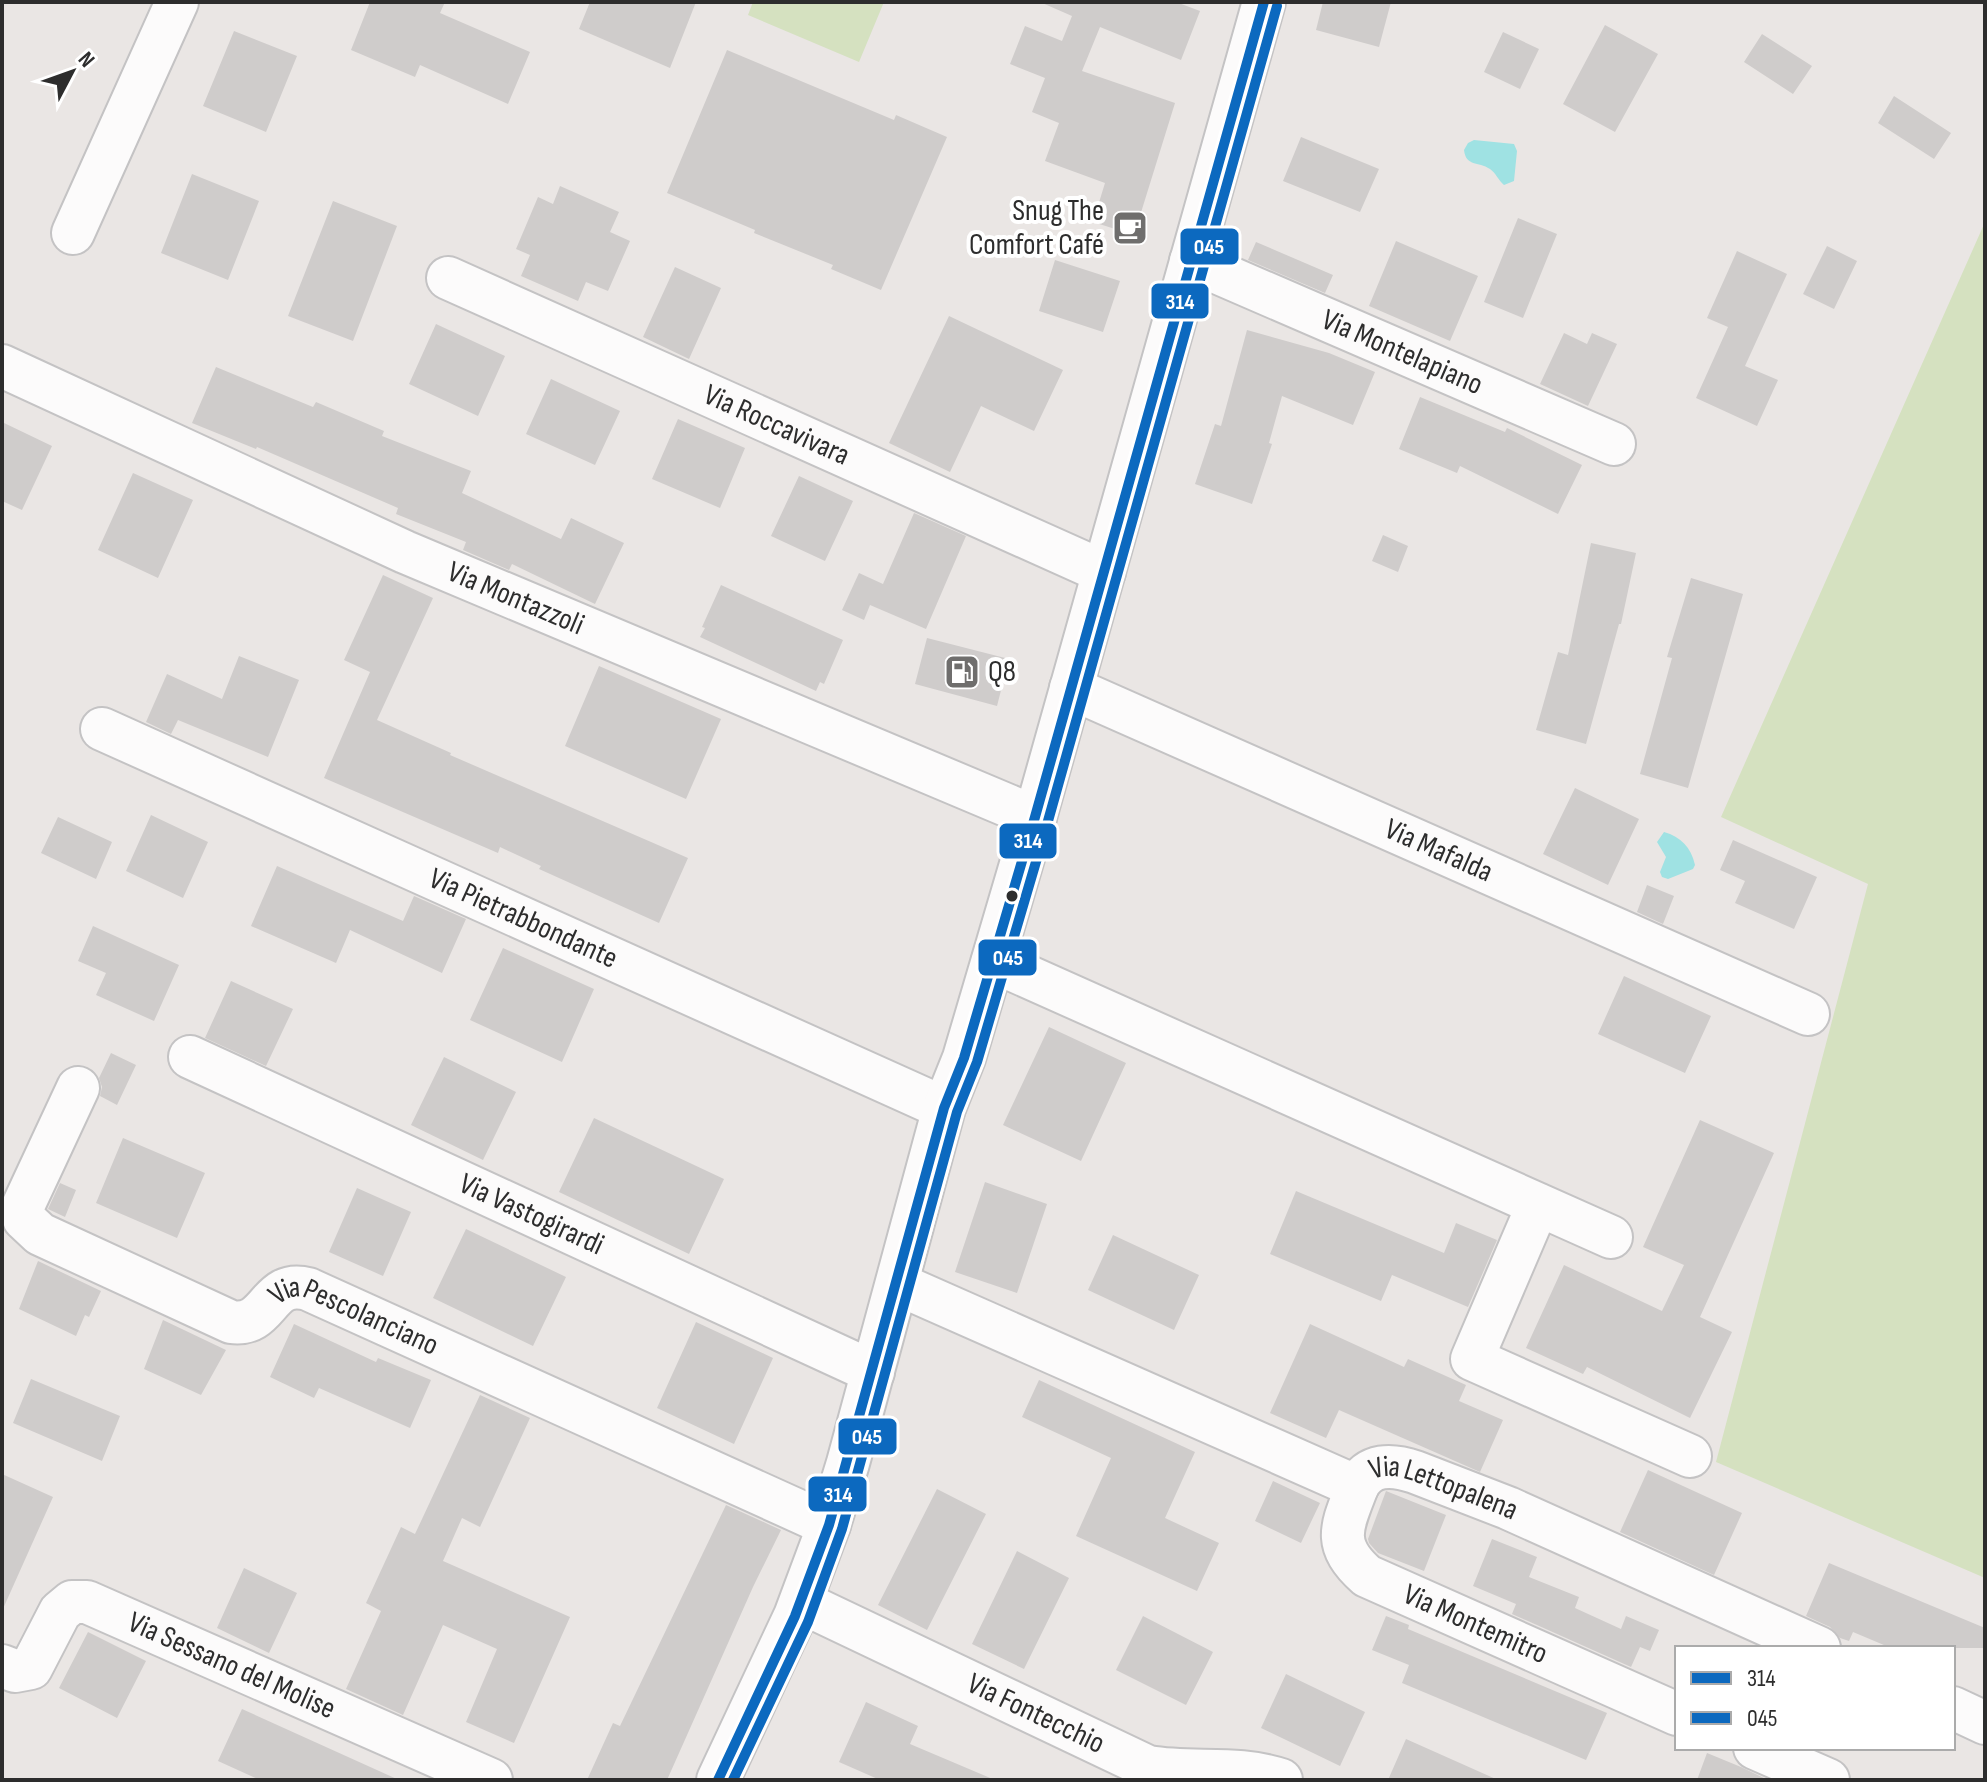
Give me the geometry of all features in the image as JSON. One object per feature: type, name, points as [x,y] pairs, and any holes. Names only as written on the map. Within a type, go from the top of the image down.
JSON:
[{"type":"street","points":[[73,233],[177,2]]},
{"type":"street","points":[[718,1780],[801,1602],[829,1525],[898,1284],[944,1108],[964,1058],[1035,817],[1264,2]]},
{"type":"street","name":"Via Montelapiano","points":[[1191,261],[1614,444]]},
{"type":"street","name":"Via Roccavivara","points":[[448,278],[1104,572]]},
{"type":"street","name":"Via Montazzoli","points":[[2,366],[405,552],[1035,817]]},
{"type":"street","name":"Via Mafalda","points":[[1071,688],[1808,1014]]},
{"type":"street","name":"Via Pietrabbondante","points":[[102,729],[944,1108]]},
{"type":"street","points":[[993,961],[1611,1237]]},
{"type":"street","name":"Via Vastogirardi","points":[[190,1057],[873,1372]]},
{"type":"street","name":"Via Pescolanciano","points":[[78,1088],[23,1206],[24,1219],[34,1231],[231,1322],[241,1323],[256,1318],[271,1299],[285,1289],[308,1289],[829,1525]]},
{"type":"street","points":[[1538,1205],[1472,1359],[1690,1456]]},
{"type":"street","name":"Via Lettopalena","points":[[898,1284],[1357,1487],[1365,1473],[1382,1467],[1415,1472],[1508,1508],[1815,1646]]},
{"type":"street","name":"Via Montemitro","points":[[1357,1487],[1341,1533],[1347,1556],[1367,1576],[1675,1713]]},
{"type":"street","name":"Via Sessano del Molise","points":[[2,1666],[15,1671],[31,1668],[60,1612],[72,1602],[87,1602],[491,1780]]},
{"type":"street","name":"Via Fontecchio","points":[[801,1602],[1148,1767],[1170,1771],[1245,1772],[1281,1780]]},
{"type":"street","points":[[1955,1709],[1985,1723]]},
{"type":"street","points":[[1760,1750],[1828,1780]]},
{"type":"green space","points":[[753,2],[884,2],[859,62],[748,15]]},
{"type":"green space","points":[[1985,222],[1985,1578],[1716,1462],[1868,884],[1721,817]]},
{"type":"water","points":[[1474,140],[1514,144],[1517,151],[1514,181],[1504,185],[1490,169],[1467,159],[1464,150]]},
{"type":"water","points":[[1664,832],[1684,844],[1695,865],[1693,869],[1668,879],[1662,877],[1660,872],[1666,857],[1657,842]]},
{"type":"building","points":[[370,2],[445,2],[440,13],[530,52],[508,104],[420,65],[415,77],[351,50]]},
{"type":"building","points":[[590,2],[696,2],[670,68],[579,29]]},
{"type":"building","points":[[1040,2],[1176,2],[1200,11],[1181,60],[1100,27],[1082,71],[1175,103],[1134,235],[1093,222],[1105,183],[1045,161],[1059,123],[1032,112],[1045,78],[1010,64],[1025,26],[1062,41],[1072,16]]},
{"type":"building","points":[[1323,2],[1391,2],[1379,47],[1316,30]]},
{"type":"building","points":[[1605,25],[1658,54],[1615,132],[1563,104]]},
{"type":"building","points":[[234,31],[297,56],[266,132],[203,106]]},
{"type":"building","points":[[1503,32],[1539,49],[1520,89],[1484,72]]},
{"type":"building","points":[[1762,34],[1812,66],[1793,94],[1744,62]]},
{"type":"building","points":[[727,50],[894,120],[896,115],[947,137],[881,290],[831,269],[833,265],[667,193]]},
{"type":"building","points":[[1894,96],[1951,133],[1934,159],[1878,123]]},
{"type":"building","points":[[1301,137],[1379,169],[1360,212],[1283,181]]},
{"type":"building","points":[[192,174],[259,201],[228,280],[161,253]]},
{"type":"building","points":[[560,186],[619,212],[610,232],[630,241],[608,291],[586,282],[578,301],[521,276],[530,255],[516,249],[538,197],[553,204]]},
{"type":"building","points":[[333,201],[397,226],[353,341],[288,316]]},
{"type":"building","points":[[1518,218],[1557,234],[1523,318],[1484,302]]},
{"type":"building","points":[[1396,241],[1478,276],[1450,341],[1369,306]]},
{"type":"building","points":[[1256,242],[1333,275],[1325,293],[1248,260]]},
{"type":"building","points":[[1827,246],[1857,261],[1834,309],[1803,294]]},
{"type":"building","points":[[1737,251],[1787,274],[1745,366],[1778,380],[1757,426],[1696,398],[1728,327],[1707,318]]},
{"type":"building","points":[[1055,260],[1120,281],[1103,332],[1039,311]]},
{"type":"building","points":[[675,267],[721,288],[689,359],[643,337]]},
{"type":"building","points":[[949,316],[1063,370],[1034,431],[981,406],[950,472],[889,443]]},
{"type":"building","points":[[436,324],[505,356],[478,416],[409,384]]},
{"type":"building","points":[[1247,330],[1329,353],[1375,372],[1353,425],[1282,396],[1269,443],[1272,444],[1252,504],[1195,484],[1215,424],[1221,426]]},
{"type":"building","points":[[1564,333],[1587,344],[1592,333],[1617,344],[1588,406],[1540,384]]},
{"type":"building","points":[[216,367],[313,407],[316,402],[384,431],[382,436],[471,471],[462,493],[561,539],[571,518],[624,543],[595,604],[512,564],[509,570],[463,550],[466,542],[396,514],[398,508],[257,447],[192,423]]},
{"type":"building","points":[[551,379],[620,411],[595,465],[526,434]]},
{"type":"building","points":[[1420,397],[1505,432],[1507,428],[1582,465],[1558,514],[1460,466],[1457,473],[1399,449]]},
{"type":"building","points":[[678,419],[745,448],[720,508],[652,479]]},
{"type":"building","points":[[2,422],[52,446],[22,510],[2,501]]},
{"type":"building","points":[[133,473],[193,500],[158,578],[98,550]]},
{"type":"building","points":[[799,476],[853,501],[825,561],[771,536]]},
{"type":"building","points":[[914,513],[966,536],[926,629],[870,605],[864,620],[842,610],[859,573],[883,584]]},
{"type":"building","points":[[1383,535],[1408,546],[1398,572],[1372,561]]},
{"type":"building","points":[[1591,543],[1636,553],[1621,624],[1586,744],[1536,730],[1558,652],[1568,655]]},
{"type":"building","points":[[383,575],[433,598],[377,720],[688,858],[659,923],[539,869],[541,866],[500,847],[498,853],[324,778],[370,672],[344,660]]},
{"type":"building","points":[[1691,578],[1743,594],[1688,788],[1640,774],[1672,658],[1667,657]]},
{"type":"building","points":[[721,585],[843,640],[824,684],[820,682],[816,691],[700,637]]},
{"type":"building","name":"Q8","points":[[927,638],[1009,659],[997,706],[915,684]]},
{"type":"building","points":[[239,656],[299,680],[268,757],[178,720],[171,734],[146,722],[167,674],[222,699]]},
{"type":"building","points":[[599,666],[721,719],[686,799],[565,746]]},
{"type":"building","points":[[1575,788],[1639,819],[1608,885],[1543,854]]},
{"type":"building","points":[[151,815],[208,842],[183,898],[126,871]]},
{"type":"building","points":[[58,817],[112,842],[96,879],[41,853]]},
{"type":"building","points":[[1733,840],[1817,877],[1794,929],[1735,903],[1745,881],[1720,870]]},
{"type":"building","points":[[277,866],[403,921],[414,896],[466,919],[442,973],[350,930],[336,963],[251,926]]},
{"type":"building","points":[[1647,885],[1674,896],[1663,924],[1637,912]]},
{"type":"building","points":[[93,926],[179,965],[154,1021],[96,995],[106,973],[78,961]]},
{"type":"building","points":[[503,948],[594,989],[562,1062],[470,1020]]},
{"type":"building","points":[[1624,976],[1711,1016],[1685,1073],[1598,1034]]},
{"type":"building","points":[[231,981],[293,1009],[266,1066],[205,1038]]},
{"type":"building","points":[[1049,1027],[1126,1063],[1081,1161],[1003,1125]]},
{"type":"building","points":[[111,1053],[136,1065],[117,1105],[100,1096],[102,1087],[99,1078]]},
{"type":"building","points":[[444,1057],[516,1092],[483,1160],[411,1125]]},
{"type":"building","points":[[594,1118],[724,1179],[689,1254],[559,1192]]},
{"type":"building","points":[[1700,1120],[1774,1153],[1700,1317],[1732,1332],[1690,1418],[1587,1367],[1583,1374],[1526,1348],[1564,1265],[1662,1311],[1684,1265],[1643,1247]]},
{"type":"building","points":[[123,1138],[205,1173],[177,1238],[96,1203]]},
{"type":"building","points":[[985,1182],[1047,1204],[1017,1293],[955,1272]]},
{"type":"building","points":[[60,1183],[76,1190],[65,1217],[48,1209]]},
{"type":"building","points":[[357,1188],[411,1212],[383,1276],[329,1252]]},
{"type":"building","points":[[1296,1191],[1444,1253],[1456,1223],[1497,1240],[1468,1307],[1392,1275],[1381,1301],[1270,1254]]},
{"type":"building","points":[[466,1229],[566,1277],[533,1346],[433,1298]]},
{"type":"building","points":[[1113,1235],[1199,1275],[1174,1330],[1088,1290]]},
{"type":"building","points":[[38,1261],[101,1291],[76,1336],[19,1309]]},
{"type":"building","points":[[163,1320],[226,1350],[201,1395],[144,1369]]},
{"type":"building","points":[[696,1322],[773,1358],[734,1444],[657,1408]]},
{"type":"building","points":[[294,1324],[376,1362],[378,1358],[431,1380],[410,1428],[319,1388],[314,1398],[270,1377]]},
{"type":"building","points":[[1310,1324],[1404,1367],[1408,1359],[1466,1385],[1459,1401],[1503,1420],[1480,1472],[1339,1410],[1326,1438],[1270,1413]]},
{"type":"building","points":[[31,1379],[120,1416],[102,1461],[13,1423]]},
{"type":"building","points":[[1039,1380],[1195,1452],[1165,1518],[1219,1543],[1197,1591],[1076,1536],[1111,1458],[1022,1417]]},
{"type":"building","points":[[480,1395],[530,1418],[480,1527],[462,1518],[443,1561],[570,1617],[514,1743],[466,1722],[497,1649],[443,1625],[403,1715],[346,1689],[381,1611],[366,1603],[401,1527],[415,1534]]},
{"type":"building","points":[[1648,1470],[1742,1513],[1714,1575],[1620,1532]]},
{"type":"building","points":[[2,1474],[53,1497],[2,1611]]},
{"type":"building","points":[[1273,1481],[1320,1503],[1301,1543],[1255,1521]]},
{"type":"building","points":[[937,1489],[986,1514],[927,1630],[878,1605]]},
{"type":"building","points":[[1386,1491],[1446,1515],[1424,1571],[1378,1553],[1369,1543]]},
{"type":"building","points":[[726,1505],[781,1530],[667,1780],[587,1780],[613,1723],[620,1726]]},
{"type":"building","points":[[1492,1539],[1537,1557],[1529,1577],[1579,1597],[1575,1608],[1621,1629],[1626,1616],[1659,1630],[1650,1651],[1640,1647],[1631,1667],[1512,1614],[1516,1604],[1473,1586]]},
{"type":"building","points":[[1017,1551],[1069,1578],[1024,1669],[972,1644]]},
{"type":"building","points":[[1829,1563],[1985,1628],[1985,1648],[1886,1646],[1853,1632],[1849,1641],[1840,1638],[1830,1627],[1806,1616]]},
{"type":"building","points":[[244,1568],[297,1593],[269,1653],[217,1628]]},
{"type":"building","points":[[1143,1616],[1213,1652],[1186,1705],[1116,1670]]},
{"type":"building","points":[[1386,1616],[1409,1625],[1408,1629],[1607,1713],[1586,1760],[1402,1683],[1409,1665],[1372,1650]]},
{"type":"building","points":[[88,1632],[146,1661],[117,1718],[59,1688]]},
{"type":"building","points":[[1286,1674],[1365,1712],[1340,1766],[1261,1728]]},
{"type":"building","points":[[866,1702],[918,1726],[910,1744],[995,1780],[880,1780],[839,1762]]},
{"type":"building","points":[[242,1709],[399,1780],[260,1780],[218,1761]]},
{"type":"building","points":[[1406,1739],[1498,1780],[1388,1780]]},
{"type":"building","points":[[1707,1753],[1741,1767],[1768,1780],[1697,1780]]},
{"type":"transit line","name":"314","points":[[718,1780],[795,1616],[829,1525],[944,1108],[964,1058],[1035,817],[1264,2]]},
{"type":"transit line","name":"045","points":[[733,1780],[808,1622],[842,1529],[957,1112],[977,1062],[1048,821],[1277,6]]},
{"type":"place","name":"Snug The Comfort Café","points":[[1130,228]]},
{"type":"place","name":"Q8","points":[[962,672]]}]
